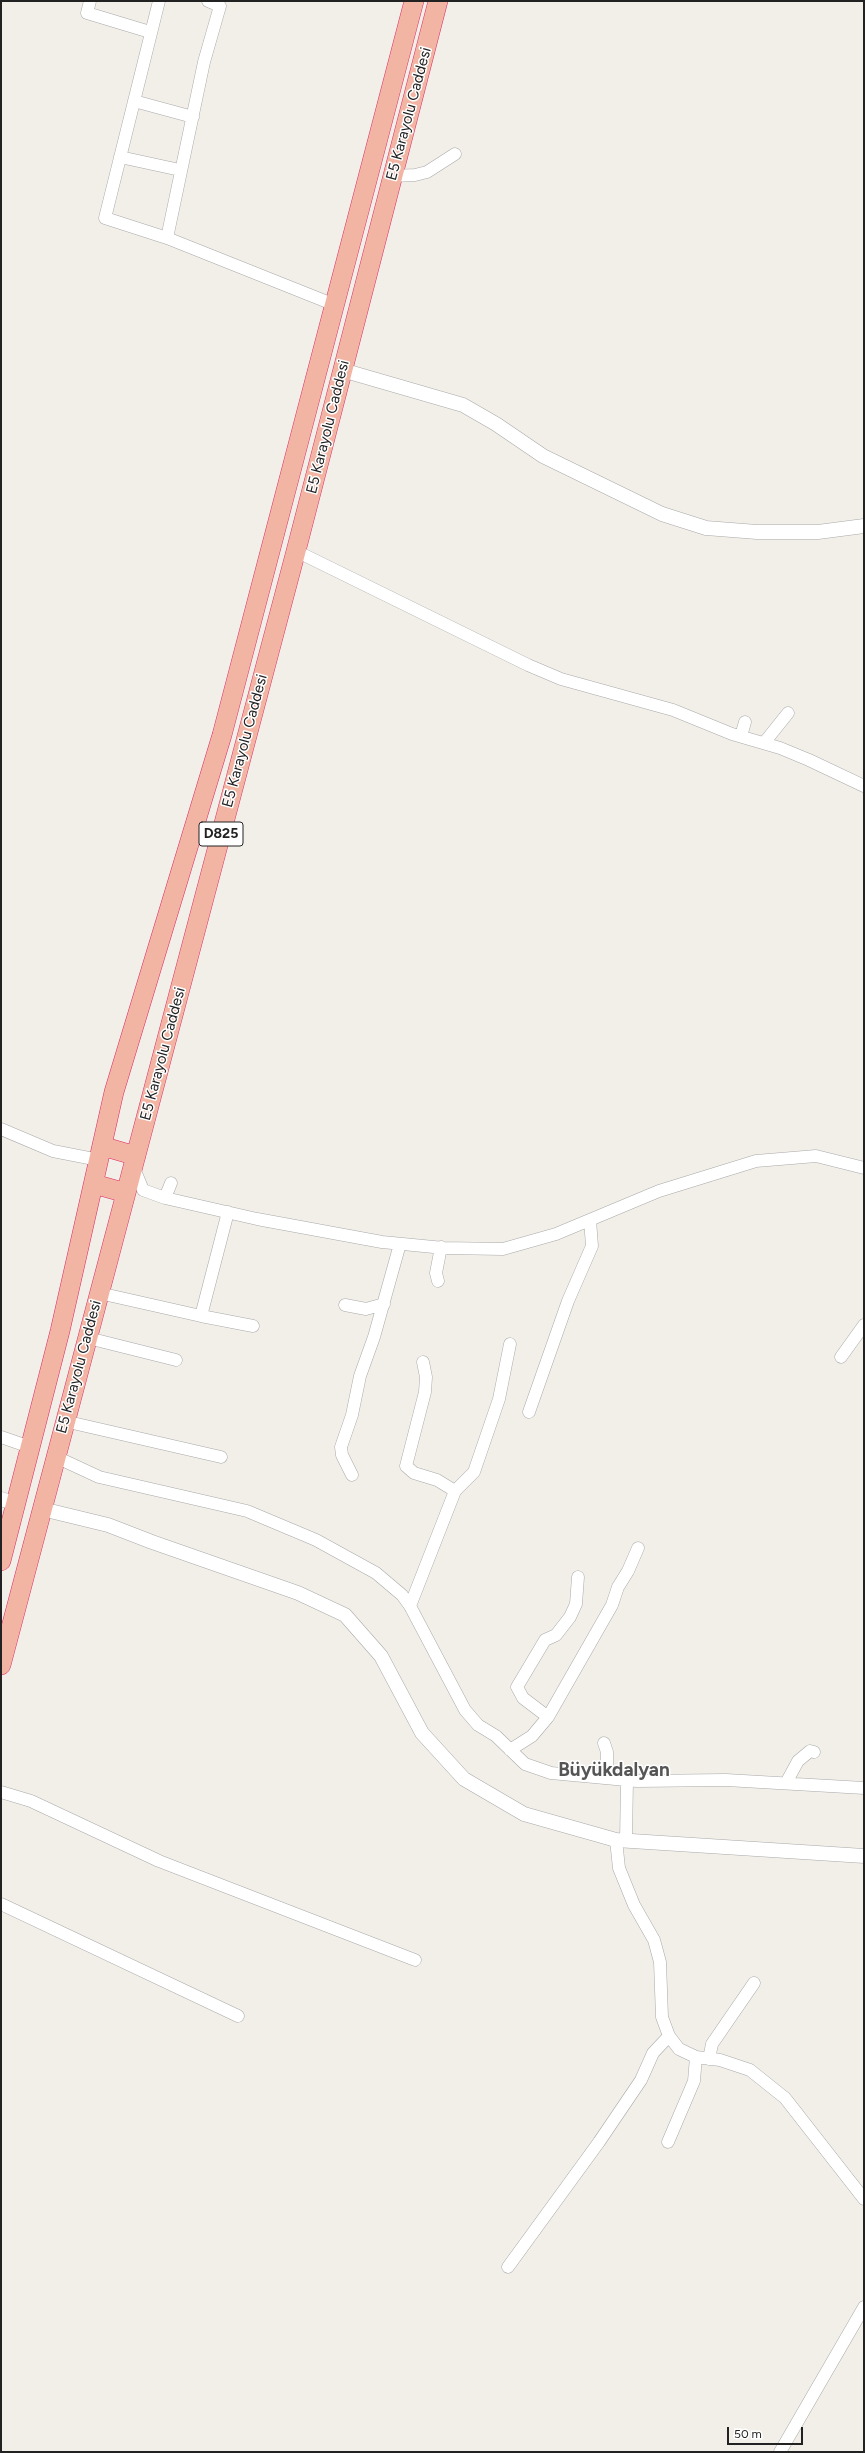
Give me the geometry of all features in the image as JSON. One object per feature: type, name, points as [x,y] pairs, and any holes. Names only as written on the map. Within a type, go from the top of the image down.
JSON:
[{"type":"highway","name":"E5 Karayolu Caddesi","points":[[1,1561],[8,1501],[30,1447],[60,1331],[114,1092],[222,735],[414,1]]},
{"type":"highway","name":"E5 Karayolu Caddesi","points":[[1,1665],[56,1457],[64,1421],[88,1338],[296,551],[438,1]]},
{"type":"highway","points":[[101,1153],[134,1161]]},
{"type":"highway","points":[[94,1184],[126,1193]]},
{"type":"street","points":[[90,1],[87,13],[150,32]]},
{"type":"street","points":[[159,1],[150,32],[105,218],[167,238],[335,305]]},
{"type":"street","points":[[167,238],[180,170],[204,62],[220,6],[208,1]]},
{"type":"street","points":[[134,101],[193,117]]},
{"type":"street","points":[[393,176],[427,172],[455,154]]},
{"type":"street","points":[[120,157],[180,170]]},
{"type":"street","points":[[342,370],[463,405],[496,424],[543,456],[662,514],[706,528],[764,532],[818,532],[864,526]]},
{"type":"street","points":[[296,551],[541,671],[561,679],[673,710],[809,760],[863,784]]},
{"type":"street","points":[[764,743],[788,712]]},
{"type":"street","points":[[741,736],[745,722]]},
{"type":"street","points":[[1,1129],[53,1151],[101,1153]]},
{"type":"street","points":[[134,1161],[143,1190],[165,1198],[228,1212],[400,1244],[504,1249],[556,1234],[659,1191],[756,1161],[816,1156],[864,1168]]},
{"type":"street","points":[[165,1198],[171,1183]]},
{"type":"street","points":[[201,1316],[228,1212]]},
{"type":"street","points":[[529,1412],[568,1301],[592,1246],[590,1220]]},
{"type":"street","points":[[352,1475],[343,1459],[341,1447],[352,1416],[360,1376],[384,1304],[400,1244]]},
{"type":"street","points":[[438,1281],[436,1273],[441,1247]]},
{"type":"street","points":[[99,1293],[252,1326]]},
{"type":"street","points":[[345,1305],[366,1308],[384,1304]]},
{"type":"street","points":[[842,1357],[864,1324]]},
{"type":"street","points":[[88,1338],[176,1360]]},
{"type":"street","points":[[410,1606],[455,1491],[474,1472],[499,1399],[510,1344]]},
{"type":"street","points":[[423,1362],[426,1377],[425,1392],[406,1466],[414,1473],[437,1480],[455,1491]]},
{"type":"street","points":[[64,1421],[221,1457]]},
{"type":"street","points":[[1,1437],[30,1447]]},
{"type":"street","points":[[56,1457],[99,1477],[247,1511],[316,1540],[376,1573],[402,1595],[410,1606],[465,1710],[478,1725],[496,1736],[525,1764],[551,1773],[626,1780],[726,1780],[864,1788]]},
{"type":"street","points":[[42,1509],[108,1525],[298,1593],[345,1615],[381,1656],[422,1733],[464,1779],[524,1814],[621,1840],[864,1856]]},
{"type":"street","points":[[510,1750],[532,1736],[548,1717],[612,1605],[618,1587],[638,1548]]},
{"type":"street","points":[[548,1717],[523,1698],[517,1687],[545,1640],[556,1635],[570,1617],[576,1604],[578,1576]]},
{"type":"street","points":[[604,1744],[607,1752],[607,1778]]},
{"type":"street","points":[[786,1784],[798,1761],[810,1751],[814,1752]]},
{"type":"street","points":[[626,1780],[619,1868],[634,1905],[654,1940],[660,1962],[662,2017],[668,2036],[679,2049],[696,2057],[750,2070],[784,2098],[864,2199]]},
{"type":"street","points":[[1,1792],[32,1801],[159,1862],[415,1960]]},
{"type":"street","points":[[1,1904],[238,2016]]},
{"type":"street","points":[[709,2059],[712,2044],[754,1983]]},
{"type":"street","points":[[508,2266],[599,2142],[640,2080],[653,2054],[668,2036]]},
{"type":"street","points":[[668,2142],[694,2081],[696,2057]]},
{"type":"street","points":[[780,2452],[864,2307]]},
{"type":"district","name":"Büyükdalyan","points":[[614,1770]]}]
